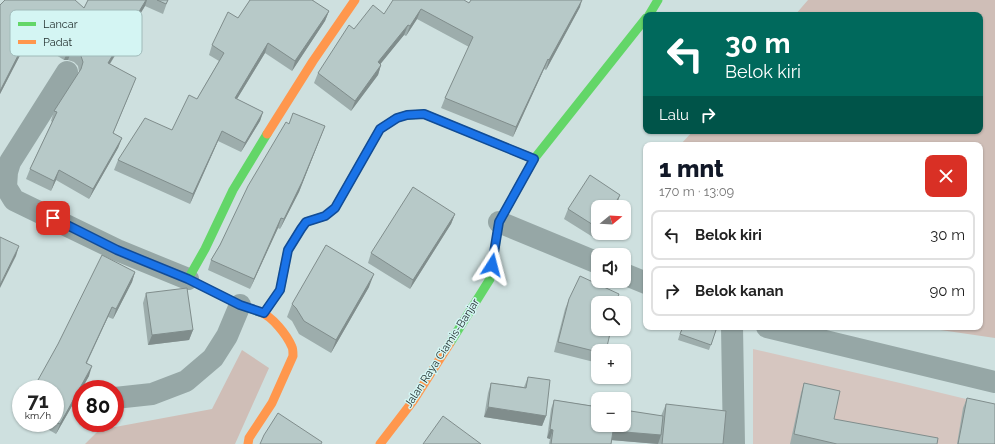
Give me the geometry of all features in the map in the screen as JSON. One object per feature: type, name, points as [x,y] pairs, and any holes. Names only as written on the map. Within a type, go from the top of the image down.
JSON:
[{"type":"main road","points":[[248,444],[249,438],[272,403],[293,356],[293,348],[280,328],[264,313],[240,305],[188,279],[205,249],[233,190],[313,61],[355,0]]},
{"type":"main road","points":[[651,12],[658,0]]},
{"type":"main road","name":"Jalan Raya Ciamis-Banjar","points":[[380,444],[413,401],[490,279],[499,222],[534,159],[643,22]]},
{"type":"main road","points":[[264,313],[280,290],[288,250],[301,229],[306,222],[325,216],[335,208],[380,129],[397,118],[407,115],[424,114],[534,159]]},
{"type":"street","points":[[66,72],[10,162],[7,172],[6,187],[14,200],[117,250],[188,279]]},
{"type":"street","points":[[499,222],[591,260]]},
{"type":"street","points":[[631,277],[643,282]]},
{"type":"street","points":[[124,397],[152,394],[186,381],[213,358],[227,336],[240,305]]},
{"type":"street","points":[[732,330],[734,444]]},
{"type":"street","points":[[779,330],[995,382]]},
{"type":"shaded area","points":[[808,0],[995,0],[995,338],[940,330],[983,330],[983,142],[683,142],[690,134],[983,134],[983,12],[798,12]]},
{"type":"shaded area","points":[[753,349],[995,406],[995,444],[753,444]]},
{"type":"shaded area","points":[[242,350],[269,368],[235,444],[85,444],[97,432],[124,432],[124,425],[212,409]]},
{"type":"building","points":[[5,0],[75,0],[84,8],[88,0],[146,0],[140,10],[10,10],[10,56],[18,56],[0,91],[0,5]]},
{"type":"building","points":[[157,0],[168,0],[166,4]]},
{"type":"building","points":[[250,0],[312,0],[329,11],[295,61],[268,43],[235,98],[263,112],[245,143],[222,131],[193,194],[118,160],[145,118],[172,130],[189,95],[197,99],[224,53],[212,45],[228,12],[238,18]]},
{"type":"building","points":[[393,0],[464,0],[469,3],[471,0],[582,0],[549,60],[548,59],[516,127],[445,98],[473,37],[421,9],[410,26],[408,25],[378,62],[381,65],[355,101],[318,73],[349,25],[354,29],[373,5],[384,14]]},
{"type":"building","points":[[81,56],[112,56],[108,63],[136,78],[113,133],[122,138],[93,189],[59,170],[54,181],[30,169],[57,112],[54,111],[81,69],[83,62]]},
{"type":"building","points":[[293,113],[325,126],[302,182],[284,219],[281,218],[254,279],[211,260],[220,245],[248,186],[286,122],[289,124]]},
{"type":"building","points":[[590,175],[620,195],[617,200],[591,200],[591,224],[568,209]]},
{"type":"building","points":[[413,187],[455,214],[413,280],[371,253]]},
{"type":"building","points":[[0,237],[19,246],[0,285]]},
{"type":"building","points":[[326,245],[374,274],[336,340],[304,321],[292,304]]},
{"type":"building","points":[[102,255],[135,272],[116,309],[112,307],[86,363],[92,366],[84,380],[72,380],[72,402],[64,417],[64,380],[38,380],[58,344]]},
{"type":"building","points":[[580,276],[591,281],[591,288],[606,288],[619,294],[618,296],[591,296],[591,336],[609,336],[608,344],[591,344],[591,350],[558,342],[569,299]]},
{"type":"building","points":[[187,288],[193,330],[152,335],[146,293]]},
{"type":"building","points":[[682,330],[716,330],[711,345],[680,334]]},
{"type":"building","points":[[528,377],[550,380],[546,416],[488,407],[491,383],[526,388]]},
{"type":"building","points":[[804,383],[840,391],[834,419],[938,438],[937,444],[837,444],[794,434]]},
{"type":"building","points":[[967,398],[995,404],[995,444],[958,444]]},
{"type":"building","points":[[554,400],[591,406],[591,432],[613,432],[611,444],[551,444],[553,430],[550,429]]},
{"type":"building","points":[[666,404],[726,411],[723,444],[662,444]]},
{"type":"building","points":[[631,411],[663,416],[661,435],[625,432],[631,432]]},
{"type":"building","points":[[278,413],[322,442],[321,444],[260,444]]},
{"type":"building","points":[[443,416],[481,444],[423,444]]},
{"type":"traffic: fast","points":[[651,12],[658,0]]},
{"type":"traffic: fast","points":[[450,343],[490,279],[499,222],[534,159],[643,22]]},
{"type":"traffic: fast","points":[[264,313],[280,290],[288,250],[301,229],[306,222],[325,216],[335,208],[380,129],[397,118],[407,115],[424,114],[534,159]]},
{"type":"traffic: fast","points":[[260,312],[240,305],[188,279],[205,249],[233,190],[267,134]]},
{"type":"traffic: slow","points":[[267,134],[313,61],[355,0]]},
{"type":"traffic: slow","points":[[248,444],[249,438],[272,403],[293,356],[293,350],[287,337],[269,317],[260,312]]},
{"type":"traffic: slow","points":[[380,444],[413,401],[450,343]]},
{"type":"route","points":[[53,218],[117,250],[188,279],[240,305],[264,313],[280,290],[288,250],[301,229],[306,222],[325,216],[335,208],[380,129],[397,118],[407,115],[424,114],[534,159],[499,222],[492,265]]}]
